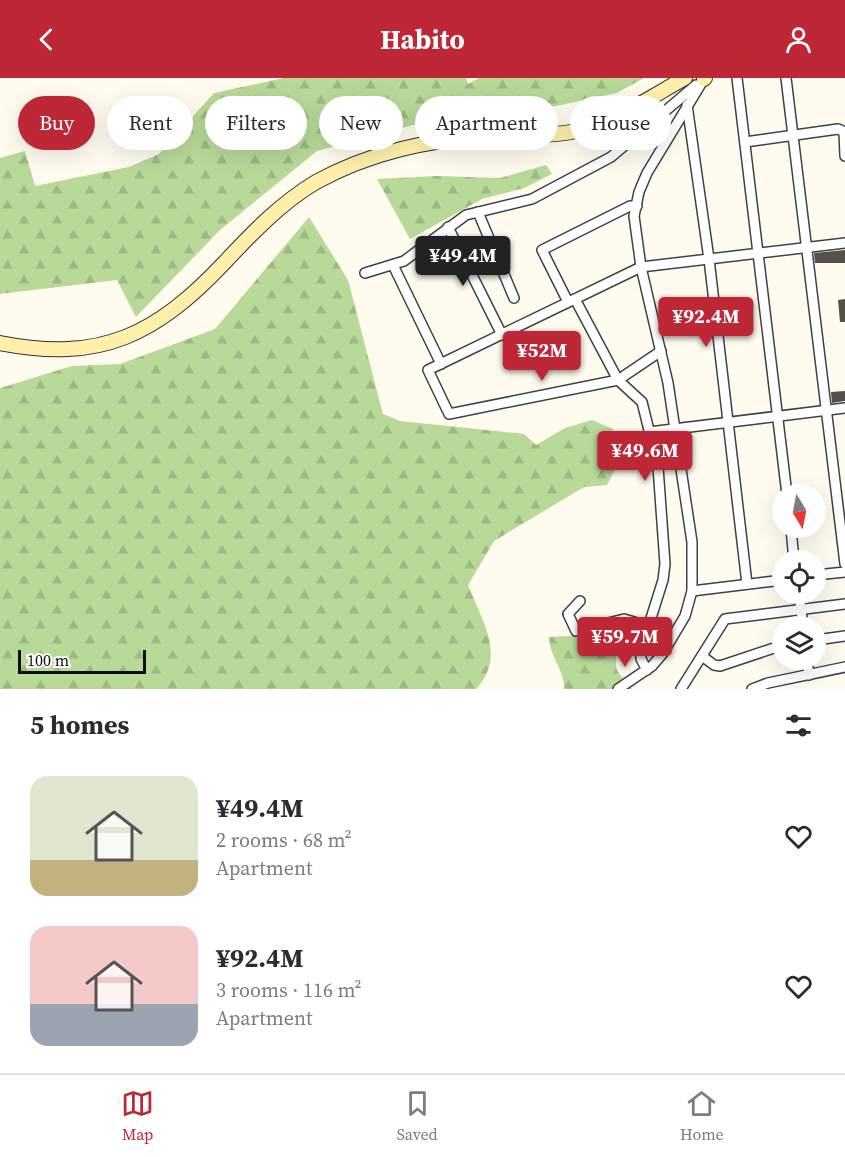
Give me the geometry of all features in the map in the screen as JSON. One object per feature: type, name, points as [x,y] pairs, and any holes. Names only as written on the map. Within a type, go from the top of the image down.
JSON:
[{"type":"street","points":[[0,343],[66,351],[108,344],[144,330],[177,307],[281,208],[315,183],[356,162],[406,146],[491,136],[528,136],[572,132],[615,117],[685,78]]},
{"type":"street","points":[[737,78],[786,484]]},
{"type":"street","points":[[786,78],[845,564]]},
{"type":"street","points":[[618,689],[647,670],[663,653],[685,616],[692,591],[693,542],[675,429],[661,351],[636,244],[637,206],[647,173],[704,79]]},
{"type":"street","points":[[365,273],[404,261],[448,227],[478,212],[532,199],[611,157],[704,79]]},
{"type":"street","points":[[687,105],[709,259],[747,584]]},
{"type":"street","points":[[745,142],[838,129],[845,132],[845,156]]},
{"type":"street","points":[[637,206],[630,206],[542,250],[618,380],[642,402],[658,467],[665,564],[663,580],[641,650],[641,659],[647,670]]},
{"type":"street","points":[[478,212],[514,298]]},
{"type":"street","points":[[448,227],[502,335]]},
{"type":"street","points":[[661,351],[618,380],[449,414],[428,370],[641,267],[845,243]]},
{"type":"street","points":[[393,265],[441,364]]},
{"type":"street","points":[[649,432],[845,408]]},
{"type":"street","points":[[826,574],[845,572]]},
{"type":"street","points":[[692,591],[772,581]]},
{"type":"street","points":[[580,601],[568,614],[576,631],[624,619],[648,626]]},
{"type":"street","points":[[800,604],[802,616]]},
{"type":"street","points":[[681,689],[725,619],[845,604]]},
{"type":"street","points":[[826,639],[845,636]]},
{"type":"street","points":[[702,656],[714,665],[720,666],[772,649]]},
{"type":"street","points":[[752,689],[768,682],[845,667]]},
{"type":"street","points":[[808,670],[809,675]]},
{"type":"green space","points":[[284,78],[466,78],[468,84],[479,78],[644,78],[617,93],[603,96],[570,96],[570,103],[558,106],[558,96],[415,96],[415,125],[403,128],[403,96],[319,96],[321,150],[220,230],[136,317],[117,280],[0,294],[0,158],[25,151],[35,186],[129,167],[159,154],[163,150],[193,150],[193,116],[205,103],[205,150],[307,150],[307,96],[211,96],[214,93]]},
{"type":"green space","points":[[546,165],[552,174],[524,188],[482,199],[410,239],[377,179],[437,176],[500,178]]},
{"type":"green space","points":[[309,217],[348,280],[383,414],[400,421],[524,434],[536,445],[565,428],[592,420],[613,429],[621,458],[607,485],[584,487],[494,541],[468,585],[489,638],[490,664],[485,677],[476,689],[0,689],[0,388],[72,366],[120,364],[215,329]]},
{"type":"green space","points":[[620,623],[617,670],[632,689],[564,689],[564,682],[551,650],[549,637],[570,636]]},
{"type":"building","points":[[845,250],[845,263],[815,263],[814,253]]},
{"type":"building","points":[[845,299],[845,322],[840,322],[838,300]]},
{"type":"building","points":[[845,391],[845,401],[832,403],[831,392]]}]
